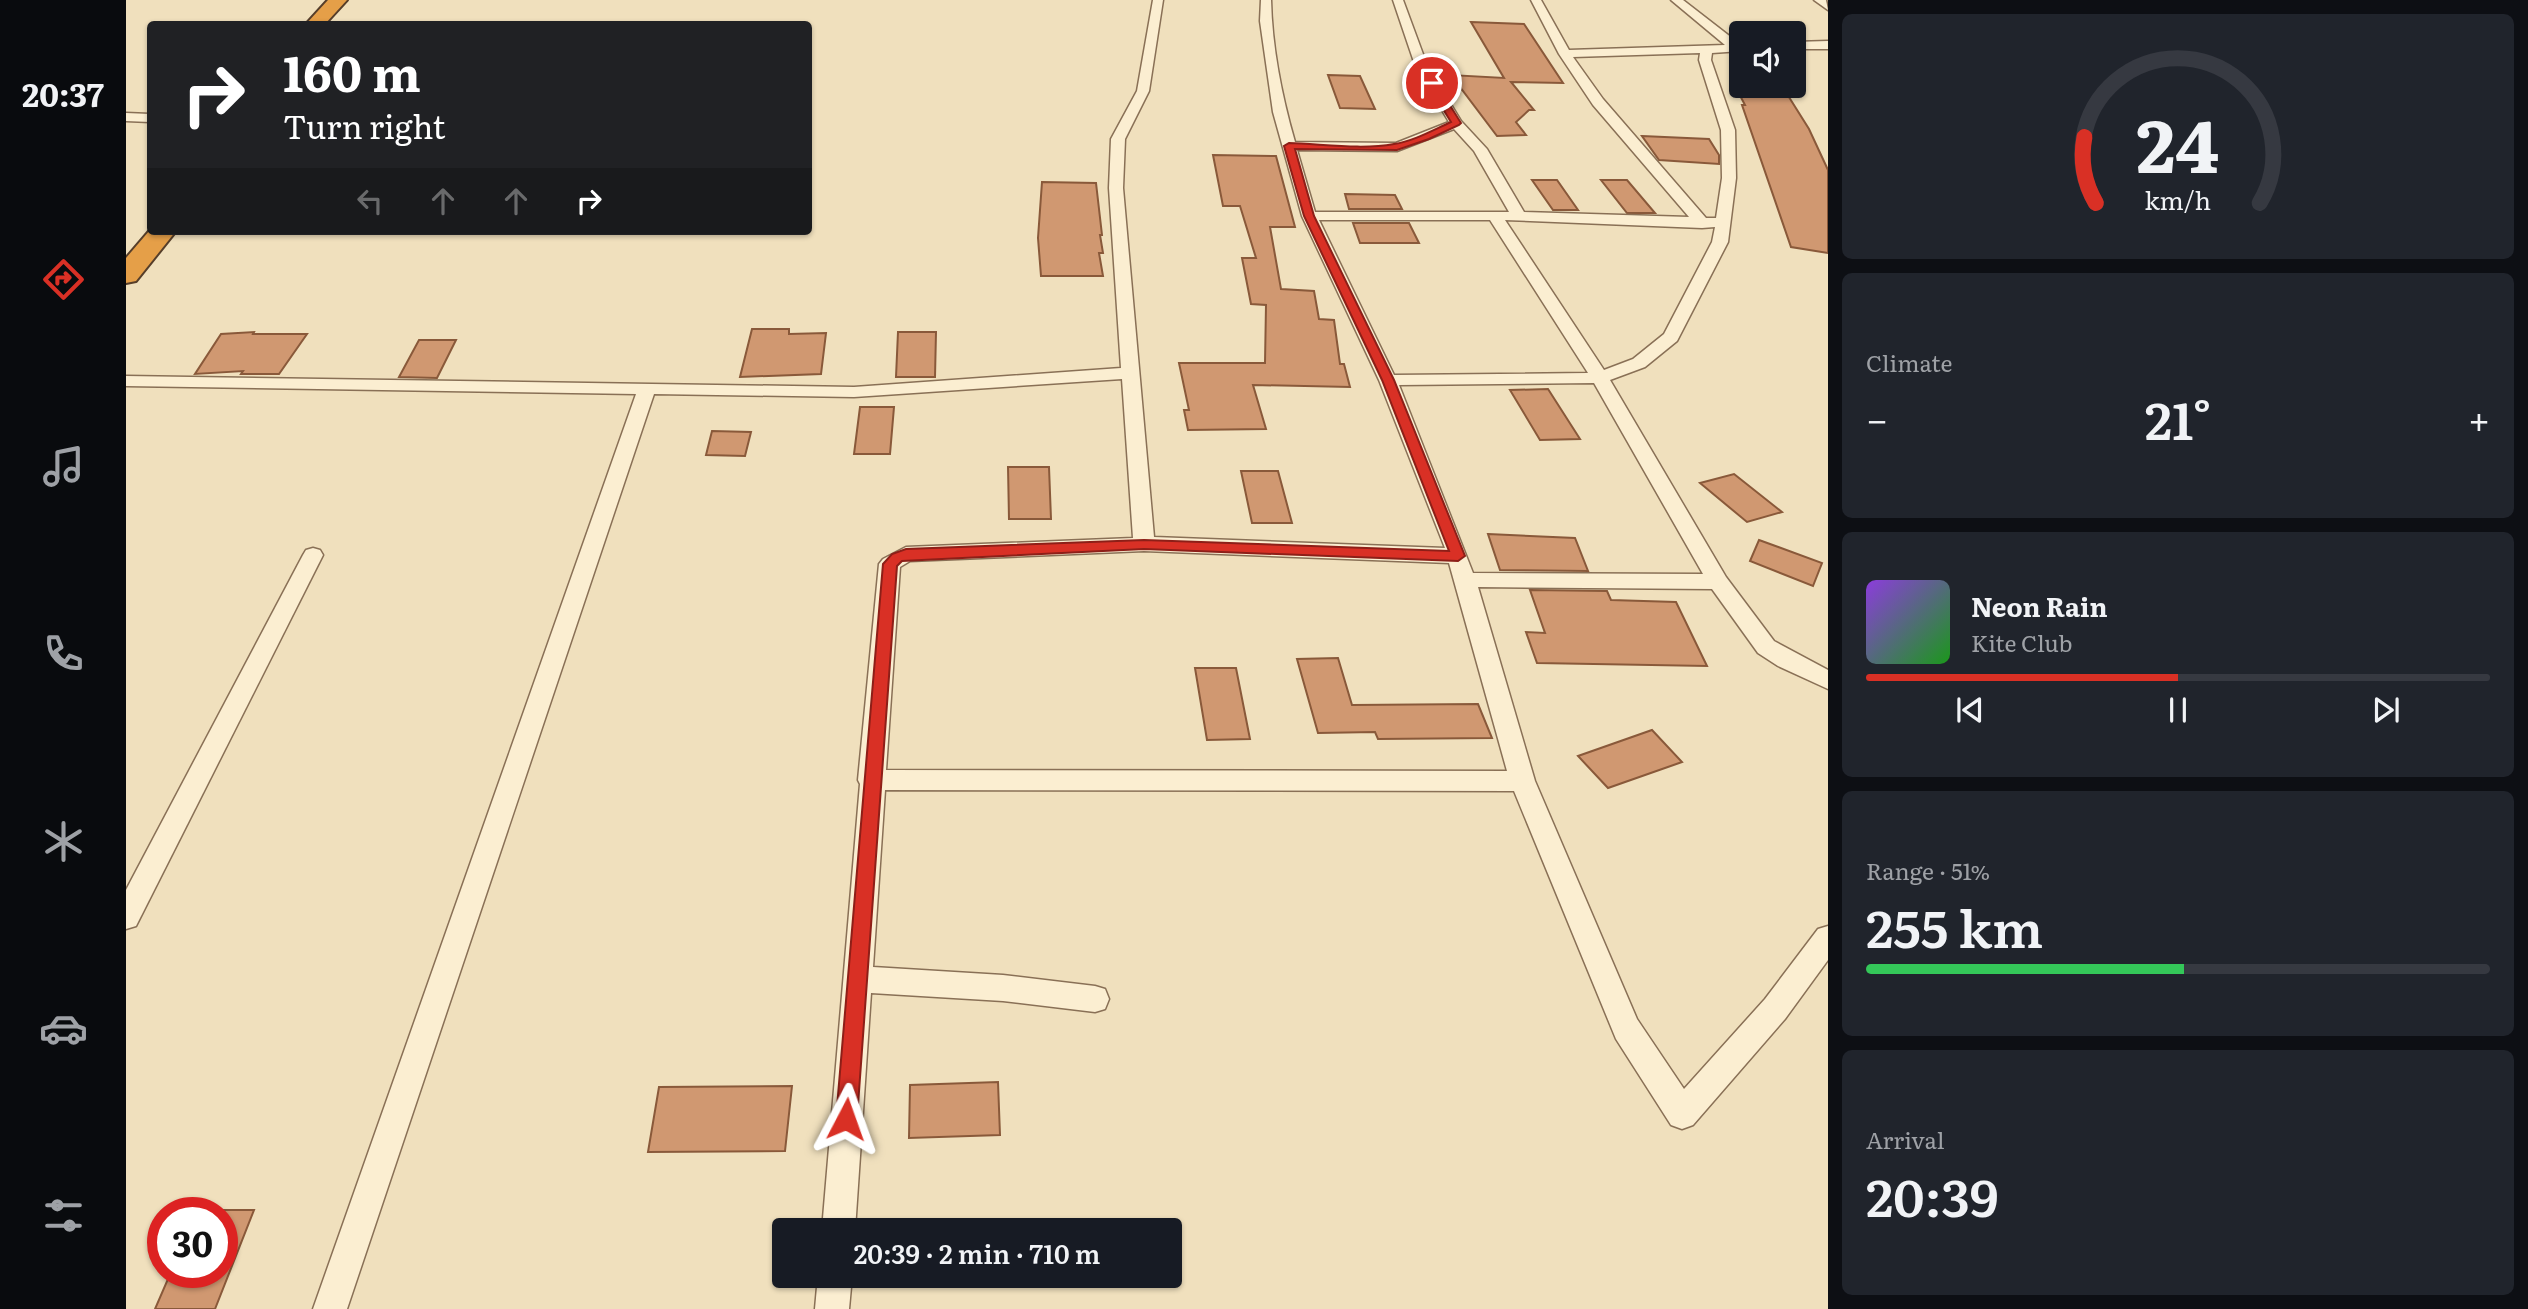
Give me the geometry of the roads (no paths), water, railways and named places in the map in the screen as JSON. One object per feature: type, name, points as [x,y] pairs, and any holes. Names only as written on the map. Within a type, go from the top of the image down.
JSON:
[{"type":"highway","points":[[318,21],[338,0]]},
{"type":"highway","points":[[338,21],[357,0]]},
{"type":"highway","points":[[126,243],[147,218]]},
{"type":"highway","points":[[126,275],[160,235]]},
{"type":"street","points":[[1144,544],[1116,188],[1118,139],[1143,91],[1158,0]]},
{"type":"street","points":[[1266,0],[1266,21],[1276,86],[1289,146],[1309,216],[1388,380],[1458,556],[1522,781],[1626,1029],[1682,1114],[1775,1009],[1828,938]]},
{"type":"street","points":[[1398,0],[1421,65],[1456,123],[1480,149],[1519,216]]},
{"type":"street","points":[[1536,0],[1565,54],[1598,102],[1702,223]]},
{"type":"street","points":[[1676,0],[1729,41]]},
{"type":"street","points":[[1819,0],[1828,7]]},
{"type":"street","points":[[1806,46],[1828,45]]},
{"type":"street","points":[[1565,54],[1729,49]]},
{"type":"street","points":[[1388,380],[1600,379],[1639,363],[1671,337],[1720,242],[1729,178],[1728,130],[1705,60],[1706,50]]},
{"type":"street","points":[[126,117],[147,118]]},
{"type":"street","points":[[1289,146],[1397,147],[1456,123]]},
{"type":"street","points":[[1309,216],[1519,216],[1721,223]]},
{"type":"street","points":[[1495,217],[1600,379],[1718,582],[1766,647],[1828,680]]},
{"type":"street","points":[[126,381],[647,387],[854,393],[1131,373]]},
{"type":"street","points":[[330,1309],[647,387]]},
{"type":"street","points":[[839,1218],[890,564],[897,557],[906,554],[1144,544],[1458,556]]},
{"type":"street","points":[[126,917],[313,555]]},
{"type":"street","points":[[1465,580],[1718,582]]},
{"type":"street","points":[[872,780],[1522,781]]},
{"type":"street","points":[[857,979],[1003,988],[1095,999]]},
{"type":"street","points":[[832,1309],[834,1288]]}]
